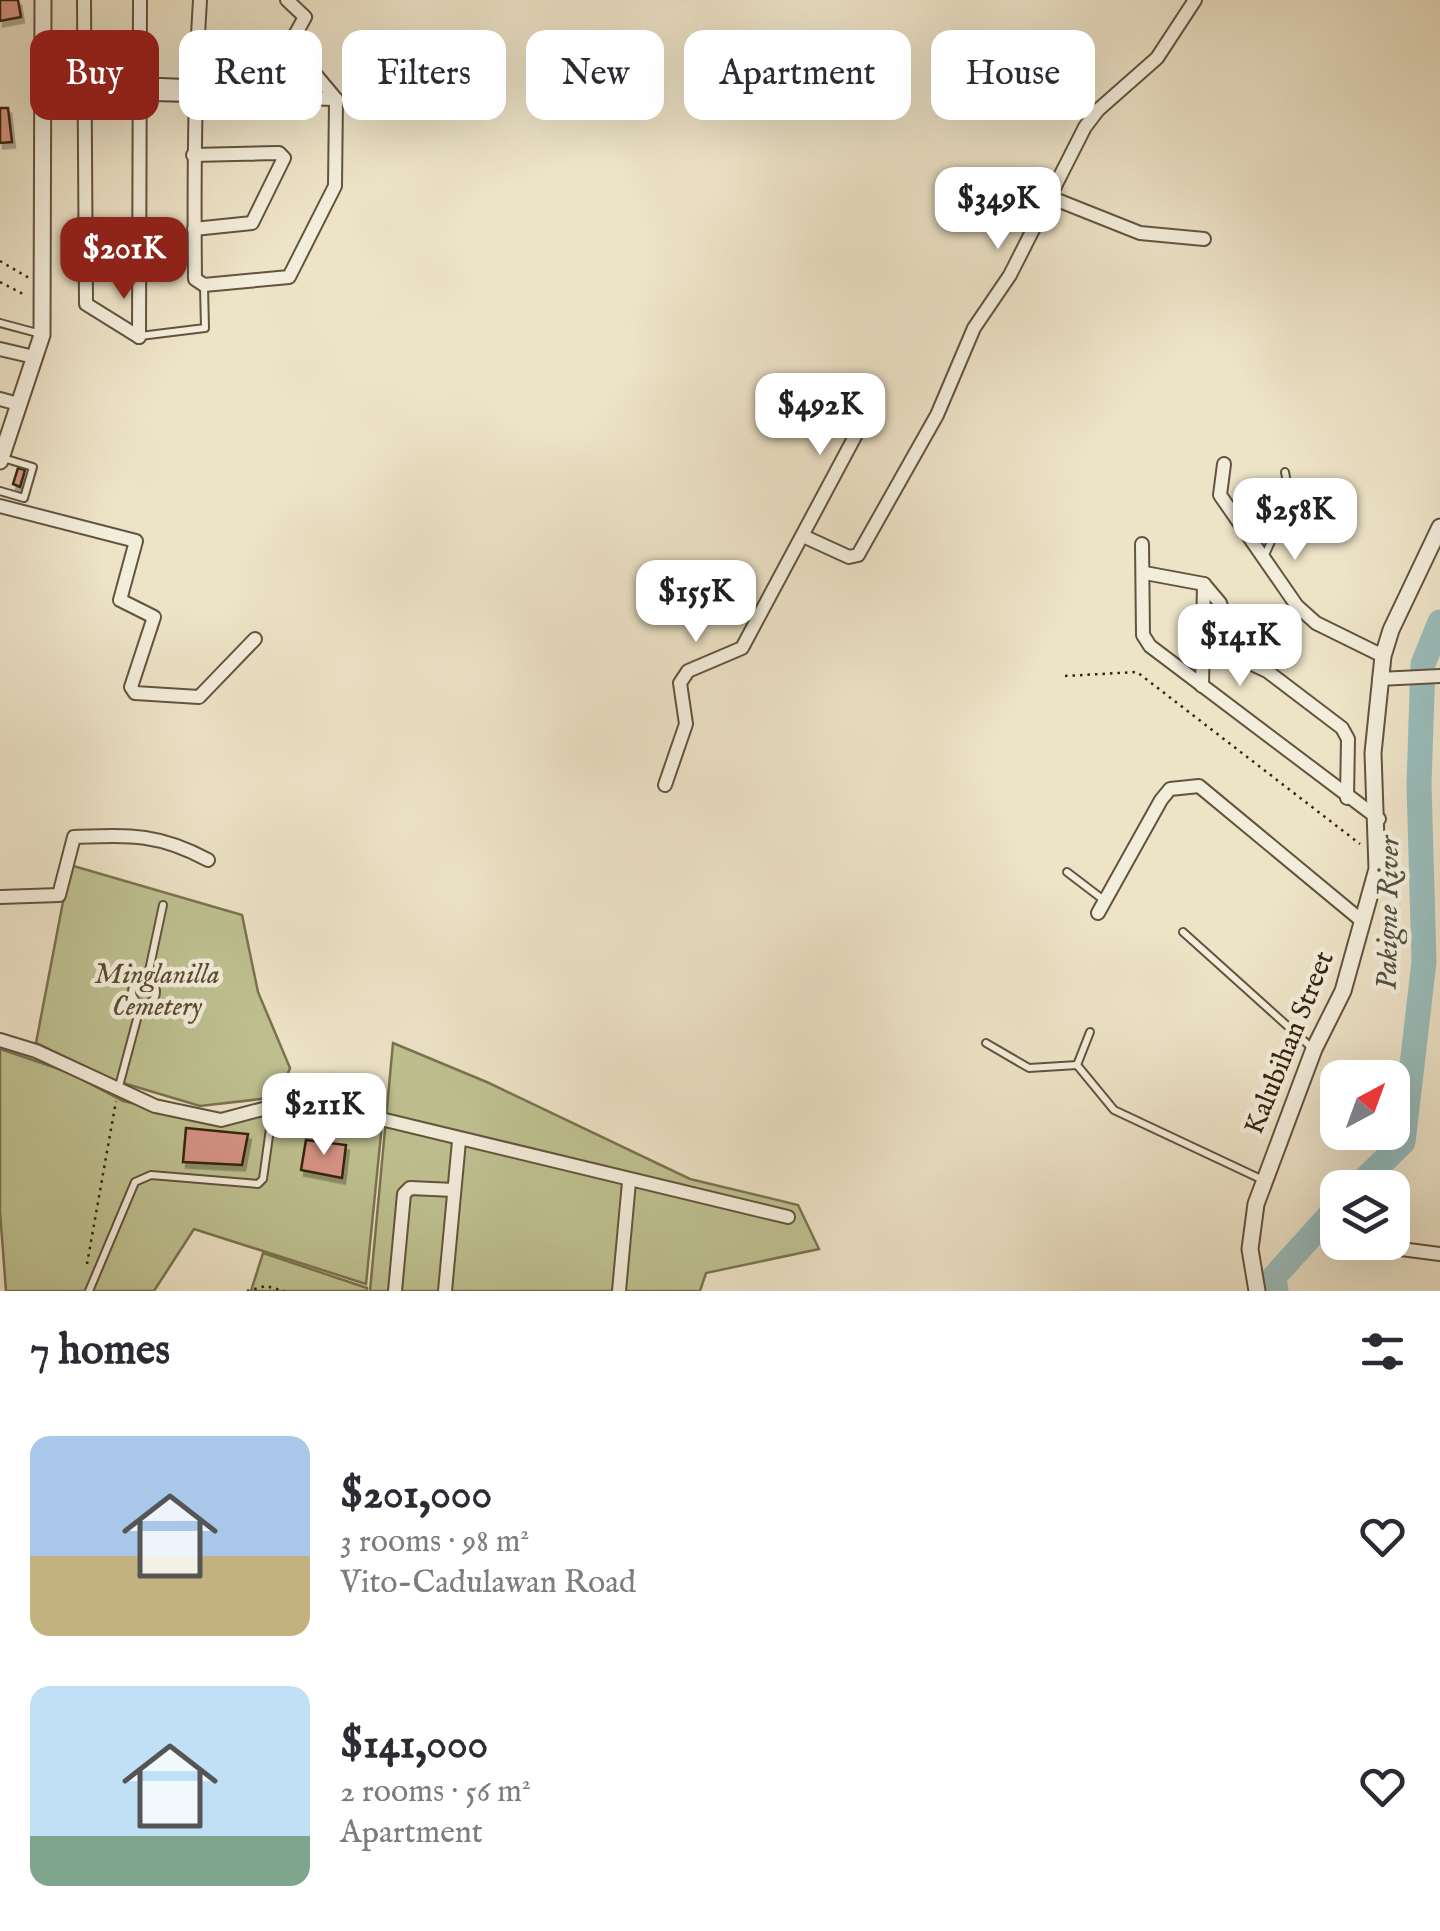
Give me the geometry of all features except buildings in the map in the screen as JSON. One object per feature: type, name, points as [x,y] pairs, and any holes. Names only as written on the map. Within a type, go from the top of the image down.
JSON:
[{"type":"street","points":[[42,30],[43,0]]},
{"type":"street","points":[[83,30],[84,0]]},
{"type":"street","points":[[140,0],[140,30]]},
{"type":"street","points":[[198,30],[200,0]]},
{"type":"street","points":[[287,0],[305,17],[298,30]]},
{"type":"street","points":[[803,536],[849,556],[858,555],[937,415],[974,328],[1052,198],[1098,110],[1157,58],[1195,0]]},
{"type":"street","points":[[195,120],[194,279],[204,285],[289,277],[336,186],[336,99],[322,82]]},
{"type":"street","points":[[322,98],[336,99]]},
{"type":"street","points":[[1,459],[42,335],[42,120]]},
{"type":"street","points":[[83,120],[86,304],[138,337]]},
{"type":"street","points":[[138,337],[139,120]]},
{"type":"street","points":[[194,155],[279,153],[284,158],[252,223],[194,228]]},
{"type":"street","points":[[1052,198],[1140,233],[1204,239]]},
{"type":"street","points":[[0,349],[34,358]]},
{"type":"street","points":[[0,399],[18,404]]},
{"type":"street","points":[[665,786],[686,724],[680,683],[688,671],[742,648],[778,572],[803,536],[875,399]]},
{"type":"street","points":[[1224,464],[1220,495],[1297,606],[1316,623],[1383,656]]},
{"type":"street","points":[[1,498],[136,541],[120,600],[154,617],[131,688],[135,693],[199,698],[255,639]]},
{"type":"street","name":"Kalubihan Street","points":[[1257,1291],[1250,1249],[1263,1180],[1314,1049],[1343,991],[1378,857],[1372,753],[1383,656],[1391,630],[1440,527]]},
{"type":"street","points":[[1142,544],[1143,635],[1150,646],[1378,820]]},
{"type":"street","points":[[1145,573],[1204,584],[1220,604],[1238,656],[1267,671],[1346,734],[1348,798]]},
{"type":"street","points":[[1202,686],[1204,584]]},
{"type":"street","points":[[1379,679],[1438,676]]},
{"type":"street","points":[[1102,907],[1170,788],[1199,786],[1362,921]]},
{"type":"street","points":[[0,897],[59,895],[74,837],[144,834],[178,844],[208,860]]},
{"type":"street","points":[[0,1040],[36,1051],[154,1106],[221,1120],[273,1106],[381,1120],[629,1182],[788,1216]]},
{"type":"street","points":[[444,1291],[459,1140]]},
{"type":"street","points":[[619,1291],[629,1182]]},
{"type":"street","points":[[395,1291],[404,1194],[410,1188],[454,1190]]},
{"type":"street","points":[[1410,1250],[1440,1254]]},
{"type":"lane","points":[[138,337],[206,328],[204,285]]},
{"type":"lane","points":[[0,322],[42,335]]},
{"type":"lane","points":[[1,459],[33,467],[24,498],[1,498]]},
{"type":"lane","points":[[1264,555],[1290,499],[1284,472]]},
{"type":"lane","points":[[1067,872],[1102,907]]},
{"type":"lane","points":[[147,980],[164,905]]},
{"type":"lane","points":[[1183,932],[1314,1049]]},
{"type":"lane","points":[[147,980],[155,985],[156,995],[151,1003],[141,1004],[132,989],[138,981],[147,980]]},
{"type":"lane","points":[[118,1090],[141,1004]]},
{"type":"lane","points":[[1077,1065],[1090,1032]]},
{"type":"lane","points":[[986,1043],[1029,1068],[1077,1065]]},
{"type":"lane","points":[[1077,1065],[1114,1110],[1263,1180]]},
{"type":"lane","points":[[89,1291],[95,1270],[108,1255],[135,1182],[144,1176],[258,1184],[263,1179],[273,1106]]},
{"type":"path","points":[[0,261],[44,287]]},
{"type":"path","points":[[0,282],[44,304]]},
{"type":"path","points":[[1065,676],[1137,672],[1378,857]]},
{"type":"path","points":[[95,1270],[84,1261],[118,1090]]},
{"type":"path","points":[[247,1291],[266,1286],[284,1291]]},
{"type":"green space","name":"Minglanilla Cemetery","points":[[70,865],[242,915],[258,992],[290,1068],[279,1097],[200,1106],[113,1080],[36,1043]]},
{"type":"green space","points":[[393,1043],[489,1083],[690,1179],[798,1205],[819,1249],[706,1273],[700,1291],[370,1291]]},
{"type":"green space","points":[[0,1049],[68,1072],[123,1101],[223,1123],[281,1107],[382,1124],[366,1284],[194,1229],[154,1291],[6,1291],[0,1212]]},
{"type":"green space","points":[[263,1253],[367,1288],[367,1291],[251,1291]]},
{"type":"waterway","name":"Pakigne River","points":[[1374,1170],[1403,1142],[1424,962],[1419,784],[1423,664],[1440,622]]},
{"type":"waterway","name":"Pakigne River","points":[[1276,1291],[1274,1277],[1320,1226]]}]
